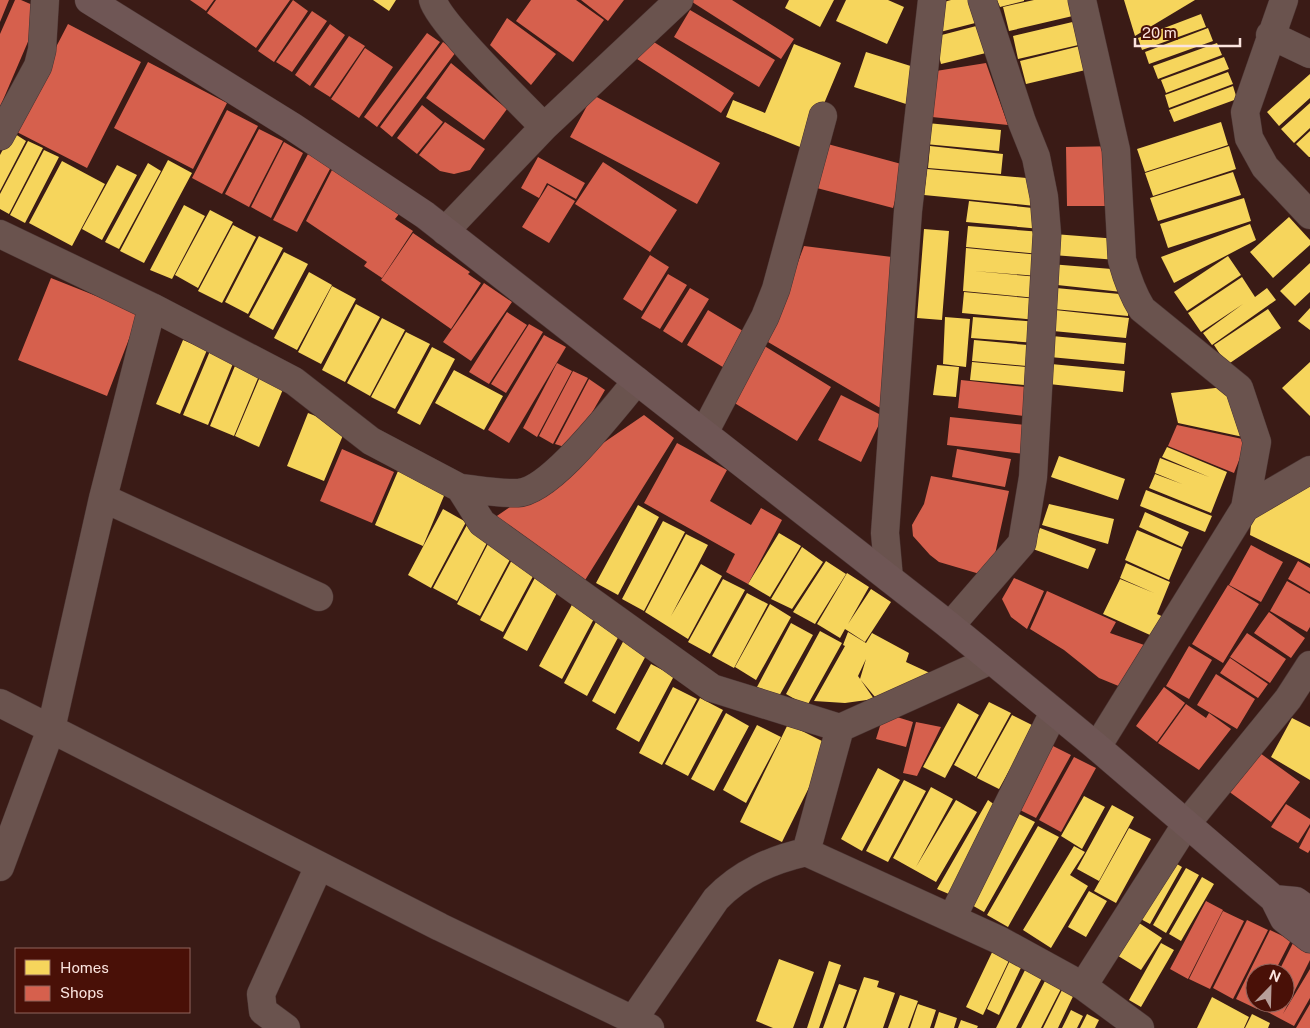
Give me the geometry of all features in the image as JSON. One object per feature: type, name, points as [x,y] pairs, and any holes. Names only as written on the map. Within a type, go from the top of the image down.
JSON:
[{"type":"main road","points":[[89,0],[293,127],[425,215],[950,626],[1187,823],[1274,898],[1284,919],[1310,939]]},
{"type":"main road","points":[[1274,898],[1296,901],[1310,911]]},
{"type":"street","points":[[0,136],[38,66],[42,50],[45,0]]},
{"type":"street","points":[[433,0],[434,7],[454,31],[544,127]]},
{"type":"street","points":[[445,231],[544,127],[679,0]]},
{"type":"street","points":[[889,578],[885,533],[908,221],[932,0]]},
{"type":"street","points":[[950,626],[1022,543],[1033,477],[1047,234],[1044,197],[1036,157],[1022,122],[982,0]]},
{"type":"street","points":[[1082,0],[1116,150],[1122,260],[1132,293],[1142,309],[1239,388],[1257,442],[1245,508],[1096,747]]},
{"type":"street","points":[[1284,0],[1270,35],[1245,112],[1249,138],[1265,167],[1310,215]]},
{"type":"street","points":[[1270,35],[1310,54]]},
{"type":"street","points":[[704,433],[765,317],[776,289],[823,116]]},
{"type":"street","points":[[0,234],[152,307],[294,380],[371,440],[460,488],[519,493],[535,486],[572,457],[636,381]]},
{"type":"street","points":[[0,867],[51,729],[103,498],[152,307]]},
{"type":"street","points":[[1245,508],[1310,470]]},
{"type":"street","points":[[460,488],[482,523],[712,688],[840,728],[991,660]]},
{"type":"street","points":[[103,498],[319,597]]},
{"type":"street","points":[[1083,986],[1187,823],[1288,699],[1310,665]]},
{"type":"street","points":[[0,703],[440,927],[641,1024],[716,898],[730,884],[772,861],[806,852],[999,940],[1083,986],[1140,1028]]},
{"type":"street","points":[[952,918],[1054,712]]},
{"type":"street","points":[[806,852],[840,728]]},
{"type":"street","points":[[286,1028],[263,1011],[261,994],[319,866]]},
{"type":"building: Homes","points":[[373,0],[396,0],[389,11]]},
{"type":"building: Homes","points":[[789,0],[834,0],[820,27],[785,8]]},
{"type":"building: Homes","points":[[846,0],[888,0],[904,7],[887,44],[836,21]]},
{"type":"building: Homes","points":[[951,0],[977,0],[983,21],[940,32],[933,5]]},
{"type":"building: Homes","points":[[997,0],[1024,0],[1024,1],[1000,7]]},
{"type":"building: Homes","points":[[1034,0],[1073,0],[1077,15],[1009,31],[1003,7]]},
{"type":"building: Homes","points":[[1124,0],[1195,0],[1135,36]]},
{"type":"building: Homes","points":[[1201,14],[1206,27],[1142,50],[1138,38]]},
{"type":"building: Homes","points":[[1081,20],[1087,43],[1018,59],[1013,36]]},
{"type":"building: Homes","points":[[984,24],[990,52],[941,64],[934,37]]},
{"type":"building: Homes","points":[[1208,28],[1213,41],[1149,64],[1145,52]]},
{"type":"building: Homes","points":[[1217,43],[1222,55],[1158,79],[1153,66]]},
{"type":"building: Homes","points":[[794,44],[841,63],[805,149],[726,117],[733,100],[765,113]]},
{"type":"building: Homes","points":[[1088,44],[1094,68],[1026,84],[1020,61]]},
{"type":"building: Homes","points":[[866,52],[917,68],[906,104],[854,87]]},
{"type":"building: Homes","points":[[1224,57],[1229,69],[1166,93],[1161,80]]},
{"type":"building: Homes","points":[[1228,72],[1233,84],[1169,108],[1165,95]]},
{"type":"building: Homes","points":[[1310,74],[1310,98],[1279,126],[1267,112]]},
{"type":"building: Homes","points":[[1233,86],[1237,99],[1174,122],[1169,110]]},
{"type":"building: Homes","points":[[1310,103],[1310,128],[1294,143],[1281,129]]},
{"type":"building: Homes","points":[[1221,122],[1228,145],[1145,172],[1137,149]]},
{"type":"building: Homes","points":[[927,123],[1001,130],[999,151],[925,144]]},
{"type":"building: Homes","points":[[1310,131],[1310,157],[1309,157],[1296,144]]},
{"type":"building: Homes","points":[[12,132],[26,141],[0,191],[0,155]]},
{"type":"building: Homes","points":[[28,141],[43,148],[9,214],[0,209],[0,194]]},
{"type":"building: Homes","points":[[930,146],[1003,154],[1001,174],[928,168]]},
{"type":"building: Homes","points":[[1229,146],[1236,169],[1153,196],[1145,173]]},
{"type":"building: Homes","points":[[44,150],[59,157],[25,223],[10,215]]},
{"type":"building: Homes","points":[[168,160],[192,173],[144,263],[120,251]]},
{"type":"building: Homes","points":[[62,161],[105,184],[72,246],[29,223]]},
{"type":"building: Homes","points":[[148,163],[161,171],[119,249],[105,242]]},
{"type":"building: Homes","points":[[117,165],[137,175],[102,240],[82,229]]},
{"type":"building: Homes","points":[[927,169],[1037,179],[1035,206],[924,195]]},
{"type":"building: Homes","points":[[1233,172],[1241,195],[1158,221],[1150,198]]},
{"type":"building: Homes","points":[[1244,198],[1251,221],[1168,248],[1160,224]]},
{"type":"building: Homes","points":[[969,201],[1042,209],[1041,229],[966,222]]},
{"type":"building: Homes","points":[[184,205],[205,216],[172,279],[150,270]]},
{"type":"building: Homes","points":[[210,210],[233,222],[198,288],[175,275]]},
{"type":"building: Homes","points":[[1289,217],[1310,240],[1310,245],[1273,278],[1250,252]]},
{"type":"building: Homes","points":[[1250,224],[1256,240],[1174,283],[1161,257]]},
{"type":"building: Homes","points":[[233,225],[256,237],[222,303],[198,291]]},
{"type":"building: Homes","points":[[968,226],[1042,232],[1040,254],[966,247]]},
{"type":"building: Homes","points":[[924,229],[949,231],[942,320],[917,318]]},
{"type":"building: Homes","points":[[1054,234],[1118,239],[1117,260],[1053,255]]},
{"type":"building: Homes","points":[[259,236],[283,248],[248,314],[225,302]]},
{"type":"building: Homes","points":[[966,248],[1040,255],[1038,276],[974,271],[1039,277],[1036,298],[963,291]]},
{"type":"building: Homes","points":[[284,252],[308,264],[273,330],[249,317]]},
{"type":"building: Homes","points":[[1228,256],[1241,275],[1187,311],[1174,292]]},
{"type":"building: Homes","points":[[1310,263],[1310,292],[1295,306],[1280,291]]},
{"type":"building: Homes","points":[[1050,264],[1124,270],[1122,292],[1048,284]]},
{"type":"building: Homes","points":[[309,272],[332,285],[297,350],[274,338]]},
{"type":"building: Homes","points":[[1242,277],[1255,297],[1267,288],[1276,300],[1212,345],[1203,333],[1243,304],[1201,332],[1188,313]]},
{"type":"building: Homes","points":[[332,286],[356,299],[321,364],[298,352]]},
{"type":"building: Homes","points":[[1056,288],[1130,295],[1128,316],[1054,309]]},
{"type":"building: Homes","points":[[964,292],[1038,299],[1036,320],[962,313]]},
{"type":"building: Homes","points":[[356,304],[380,317],[345,382],[322,370]]},
{"type":"building: Homes","points":[[1310,308],[1310,330],[1298,321]]},
{"type":"building: Homes","points":[[1268,309],[1281,328],[1227,365],[1214,345]]},
{"type":"building: Homes","points":[[1055,310],[1129,318],[1126,338],[1053,331]]},
{"type":"building: Homes","points":[[945,317],[970,319],[966,367],[943,364]]},
{"type":"building: Homes","points":[[973,317],[1039,322],[1037,343],[971,338]]},
{"type":"building: Homes","points":[[382,318],[405,330],[370,396],[347,383]]},
{"type":"building: Homes","points":[[406,332],[430,344],[395,409],[371,397]]},
{"type":"building: Homes","points":[[1052,336],[1126,343],[1124,364],[1050,357]]},
{"type":"building: Homes","points":[[183,340],[207,350],[180,414],[156,404]]},
{"type":"building: Homes","points":[[974,340],[1039,346],[1037,367],[972,361]]},
{"type":"building: Homes","points":[[432,347],[455,359],[420,425],[397,413]]},
{"type":"building: Homes","points":[[210,351],[234,361],[208,425],[183,415]]},
{"type":"building: Homes","points":[[237,361],[261,371],[234,436],[210,426]]},
{"type":"building: Homes","points":[[972,362],[1037,368],[1035,386],[970,380]]},
{"type":"building: Homes","points":[[1310,362],[1310,416],[1282,388]]},
{"type":"building: Homes","points":[[1051,364],[1125,371],[1123,392],[1049,384]]},
{"type":"building: Homes","points":[[937,365],[959,367],[956,397],[933,395]]},
{"type":"building: Homes","points":[[454,370],[503,396],[484,430],[435,403]]},
{"type":"building: Homes","points":[[262,372],[286,382],[259,447],[235,436]]},
{"type":"building: Homes","points":[[1233,386],[1248,438],[1178,423],[1171,393]]},
{"type":"building: Homes","points":[[308,413],[346,428],[324,481],[287,466]]},
{"type":"building: Homes","points":[[1167,447],[1227,472],[1211,513],[1149,488],[1155,474],[1182,484],[1155,473],[1160,458],[1209,477],[1162,457]]},
{"type":"building: Homes","points":[[1059,456],[1125,479],[1118,500],[1051,477]]},
{"type":"building: Homes","points":[[398,471],[446,491],[423,546],[375,525]]},
{"type":"building: Homes","points":[[1310,483],[1310,564],[1250,535],[1252,515]]},
{"type":"building: Homes","points":[[1146,490],[1212,516],[1205,532],[1140,506]]},
{"type":"building: Homes","points":[[1049,504],[1114,519],[1108,544],[1042,525]]},
{"type":"building: Homes","points":[[638,505],[659,517],[618,595],[596,583]]},
{"type":"building: Homes","points":[[443,509],[466,522],[431,588],[408,575]]},
{"type":"building: Homes","points":[[1145,512],[1189,532],[1182,547],[1139,527]]},
{"type":"building: Homes","points":[[663,521],[685,532],[644,611],[622,599]]},
{"type":"building: Homes","points":[[468,523],[491,535],[457,601],[433,588]]},
{"type":"building: Homes","points":[[1040,528],[1096,549],[1088,569],[1033,549]]},
{"type":"building: Homes","points":[[1137,530],[1182,549],[1169,580],[1125,560]]},
{"type":"building: Homes","points":[[779,533],[801,546],[770,597],[748,584]]},
{"type":"building: Homes","points":[[686,534],[708,545],[671,616],[701,564],[722,576],[688,639],[645,612]]},
{"type":"building: Homes","points":[[491,538],[515,550],[480,616],[457,604]]},
{"type":"building: Homes","points":[[802,547],[823,562],[792,609],[771,599]]},
{"type":"building: Homes","points":[[515,554],[538,567],[503,632],[480,620]]},
{"type":"building: Homes","points":[[826,561],[846,574],[815,624],[793,612]]},
{"type":"building: Homes","points":[[1126,563],[1170,582],[1157,614],[1168,619],[1159,639],[1103,614],[1120,579],[1154,593],[1120,578]]},
{"type":"building: Homes","points":[[538,572],[561,585],[527,651],[503,638]]},
{"type":"building: Homes","points":[[847,573],[869,587],[848,624],[871,589],[891,602],[865,642],[845,629],[840,638],[817,624]]},
{"type":"building: Homes","points":[[723,579],[745,590],[710,654],[688,642]]},
{"type":"building: Homes","points":[[747,593],[768,604],[734,668],[712,656]]},
{"type":"building: Homes","points":[[574,601],[597,613],[562,679],[539,666]]},
{"type":"building: Homes","points":[[770,604],[791,617],[756,680],[735,667]]},
{"type":"building: Homes","points":[[598,618],[622,630],[587,696],[564,683]]},
{"type":"building: Homes","points":[[791,623],[813,635],[778,698],[757,687]]},
{"type":"building: Homes","points":[[820,631],[842,643],[807,706],[786,694]]},
{"type":"building: Homes","points":[[848,632],[866,643],[872,633],[909,653],[906,662],[932,674],[875,697],[861,680],[874,699],[845,703],[814,701],[845,646],[843,645]],"holes":[[[866,659],[860,679],[858,676]]]},
{"type":"building: Homes","points":[[626,636],[650,648],[615,714],[592,701]]},
{"type":"building: Homes","points":[[651,664],[674,676],[639,742],[616,729]]},
{"type":"building: Homes","points":[[673,687],[697,699],[662,765],[639,753]]},
{"type":"building: Homes","points":[[700,698],[723,710],[688,776],[665,764]]},
{"type":"building: Homes","points":[[989,702],[1011,713],[976,777],[954,765]]},
{"type":"building: Homes","points":[[958,703],[979,715],[945,778],[923,767]]},
{"type":"building: Homes","points":[[726,713],[749,726],[714,791],[691,779]]},
{"type":"building: Homes","points":[[1012,715],[1034,726],[999,789],[977,778]]},
{"type":"building: Homes","points":[[1292,718],[1310,727],[1310,780],[1271,757]]},
{"type":"building: Homes","points":[[788,724],[830,745],[782,842],[740,822]]},
{"type":"building: Homes","points":[[757,725],[781,737],[746,803],[723,790]]},
{"type":"building: Homes","points":[[878,768],[900,780],[862,851],[841,839]]},
{"type":"building: Homes","points":[[904,780],[926,791],[888,862],[866,851]]},
{"type":"building: Homes","points":[[931,787],[953,799],[916,867],[956,800],[977,812],[936,882],[893,858]]},
{"type":"building: Homes","points":[[1084,796],[1105,807],[1082,849],[1061,836]]},
{"type":"building: Homes","points":[[988,800],[1002,810],[956,897],[937,889]]},
{"type":"building: Homes","points":[[1112,805],[1134,817],[1099,881],[1077,869]]},
{"type":"building: Homes","points":[[1013,811],[1035,822],[984,912],[963,900]]},
{"type":"building: Homes","points":[[1038,826],[1059,837],[1008,927],[987,915]]},
{"type":"building: Homes","points":[[1129,828],[1151,839],[1116,903],[1094,891]]},
{"type":"building: Homes","points":[[1074,846],[1085,852],[1070,875],[1088,886],[1051,948],[1023,930]]},
{"type":"building: Homes","points":[[1170,860],[1182,867],[1150,924],[1137,917]]},
{"type":"building: Homes","points":[[1186,868],[1199,875],[1166,933],[1153,925]]},
{"type":"building: Homes","points":[[1202,877],[1214,884],[1181,941],[1169,934]]},
{"type":"building: Homes","points":[[1089,891],[1107,901],[1086,937],[1068,927]]},
{"type":"building: Homes","points":[[1136,921],[1162,938],[1141,970],[1115,954]]},
{"type":"building: Homes","points":[[1161,943],[1174,950],[1141,1007],[1129,1000]]},
{"type":"building: Homes","points":[[996,944],[1013,952],[983,1015],[966,1007]]},
{"type":"building: Homes","points":[[1013,954],[1025,959],[999,1015],[987,1009]]},
{"type":"building: Homes","points":[[779,959],[814,972],[793,1028],[773,1028],[756,1021]]},
{"type":"building: Homes","points":[[829,961],[841,965],[819,1028],[807,1028]]},
{"type":"building: Homes","points":[[1027,966],[1044,974],[1016,1028],[996,1028]]},
{"type":"building: Homes","points":[[1048,975],[1064,983],[1041,1028],[1021,1028]]},
{"type":"building: Homes","points":[[864,977],[879,981],[877,987],[895,993],[883,1028],[846,1028]]},
{"type":"building: Homes","points":[[839,984],[857,990],[843,1028],[823,1028]]},
{"type":"building: Homes","points":[[1065,984],[1077,988],[1058,1028],[1043,1028]]},
{"type":"building: Homes","points":[[900,995],[918,1001],[908,1028],[888,1028]]},
{"type":"building: Homes","points":[[1212,997],[1249,1017],[1244,1028],[1197,1028]]},
{"type":"building: Homes","points":[[918,1004],[936,1010],[930,1028],[910,1028]]},
{"type":"building: Homes","points":[[1071,1010],[1083,1016],[1077,1028],[1062,1028]]},
{"type":"building: Homes","points":[[939,1012],[957,1018],[954,1028],[934,1028]]},
{"type":"building: Homes","points":[[1087,1014],[1099,1020],[1095,1028],[1080,1028]]},
{"type":"building: Homes","points":[[1252,1014],[1270,1023],[1268,1028],[1245,1028]]},
{"type":"building: Homes","points":[[961,1020],[978,1026],[977,1028],[958,1028]]},
{"type":"building: Shops","points":[[0,0],[9,0],[0,22]]},
{"type":"building: Shops","points":[[15,0],[21,0],[42,9],[0,107],[0,34]]},
{"type":"building: Shops","points":[[190,0],[214,0],[206,11]]},
{"type":"building: Shops","points":[[216,0],[290,0],[256,48],[207,13]]},
{"type":"building: Shops","points":[[293,0],[308,11],[274,62],[258,51]]},
{"type":"building: Shops","points":[[531,0],[576,0],[604,20],[573,62],[516,21]]},
{"type":"building: Shops","points":[[581,0],[624,0],[608,21]]},
{"type":"building: Shops","points":[[689,0],[732,0],[794,39],[781,59]]},
{"type":"building: Shops","points":[[690,10],[775,60],[759,87],[674,37]]},
{"type":"building: Shops","points":[[312,11],[327,21],[292,72],[276,62]]},
{"type":"building: Shops","points":[[507,18],[556,54],[531,85],[490,45]]},
{"type":"building: Shops","points":[[68,24],[141,62],[87,168],[13,130]]},
{"type":"building: Shops","points":[[330,24],[345,35],[310,86],[295,75]]},
{"type":"building: Shops","points":[[427,33],[440,42],[377,127],[364,117]]},
{"type":"building: Shops","points":[[349,36],[365,46],[330,97],[314,87]]},
{"type":"building: Shops","points":[[646,37],[734,93],[721,113],[634,57]]},
{"type":"building: Shops","points":[[443,42],[456,52],[392,137],[380,127]]},
{"type":"building: Shops","points":[[365,48],[393,67],[359,118],[331,99]]},
{"type":"building: Shops","points":[[148,62],[227,103],[193,169],[114,128]]},
{"type":"building: Shops","points":[[451,63],[507,109],[484,140],[426,98]]},
{"type":"building: Shops","points":[[986,63],[1008,125],[932,117],[936,71]]},
{"type":"building: Shops","points":[[593,95],[720,163],[697,204],[570,137]]},
{"type":"building: Shops","points":[[422,105],[443,122],[417,154],[397,138]]},
{"type":"building: Shops","points":[[227,110],[258,126],[222,194],[192,178]]},
{"type":"building: Shops","points":[[445,122],[485,149],[470,170],[454,174],[440,171],[419,155]]},
{"type":"building: Shops","points":[[259,129],[283,141],[249,207],[225,194]]},
{"type":"building: Shops","points":[[284,142],[303,153],[271,218],[251,207]]},
{"type":"building: Shops","points":[[824,143],[905,165],[893,208],[813,187]]},
{"type":"building: Shops","points":[[1122,146],[1123,206],[1067,206],[1066,147]]},
{"type":"building: Shops","points":[[308,154],[331,167],[297,232],[273,220]]},
{"type":"building: Shops","points":[[538,157],[585,183],[576,199],[547,183],[539,198],[521,188]]},
{"type":"building: Shops","points":[[603,162],[677,210],[650,252],[575,204]]},
{"type":"building: Shops","points":[[333,168],[399,214],[395,219],[413,231],[382,278],[364,266],[367,262],[306,221]]},
{"type":"building: Shops","points":[[548,185],[575,201],[549,243],[522,227]]},
{"type":"building: Shops","points":[[413,233],[470,272],[468,274],[481,283],[451,329],[381,280]]},
{"type":"building: Shops","points":[[804,246],[892,257],[882,409],[768,342]]},
{"type":"building: Shops","points":[[650,255],[669,267],[642,311],[623,299]]},
{"type":"building: Shops","points":[[668,274],[687,285],[660,329],[641,318]]},
{"type":"building: Shops","points":[[51,278],[139,313],[107,396],[18,360]]},
{"type":"building: Shops","points":[[484,283],[512,302],[471,361],[443,342]]},
{"type":"building: Shops","points":[[690,288],[709,299],[682,343],[663,331]]},
{"type":"building: Shops","points":[[708,310],[748,334],[726,369],[687,345]]},
{"type":"building: Shops","points":[[507,312],[527,325],[489,384],[469,372]]},
{"type":"building: Shops","points":[[529,324],[543,332],[506,393],[491,384]]},
{"type":"building: Shops","points":[[544,335],[566,347],[509,443],[488,430]]},
{"type":"building: Shops","points":[[761,344],[831,387],[797,441],[728,399]]},
{"type":"building: Shops","points":[[557,363],[572,371],[537,437],[523,428]]},
{"type":"building: Shops","points":[[573,371],[588,378],[553,444],[539,436]]},
{"type":"building: Shops","points":[[589,379],[605,390],[571,449],[555,444]]},
{"type":"building: Shops","points":[[961,380],[1035,388],[1032,417],[958,408]]},
{"type":"building: Shops","points":[[841,395],[883,416],[861,462],[818,440]]},
{"type":"building: Shops","points":[[644,415],[674,438],[582,585],[491,520]]},
{"type":"building: Shops","points":[[950,417],[1026,425],[1024,454],[947,445]]},
{"type":"building: Shops","points":[[1177,425],[1247,440],[1234,473],[1168,446]]},
{"type":"building: Shops","points":[[677,443],[727,470],[710,501],[751,525],[761,508],[782,520],[748,584],[726,572],[735,554],[644,503]]},
{"type":"building: Shops","points":[[342,449],[394,472],[372,523],[320,501]]},
{"type":"building: Shops","points":[[957,449],[1011,459],[1005,487],[952,477]]},
{"type":"building: Shops","points":[[931,476],[1009,491],[990,577],[939,562],[913,536],[912,525],[924,504]]},
{"type":"building: Shops","points":[[1251,545],[1283,562],[1261,602],[1229,585]]},
{"type":"building: Shops","points":[[1298,561],[1310,568],[1310,592],[1288,579]]},
{"type":"building: Shops","points":[[1014,578],[1044,591],[1027,629],[1011,617],[1002,599]]},
{"type":"building: Shops","points":[[1287,581],[1310,594],[1310,627],[1307,632],[1270,611]]},
{"type":"building: Shops","points":[[1228,585],[1259,604],[1223,663],[1192,644]]},
{"type":"building: Shops","points":[[1047,591],[1116,622],[1110,633],[1147,646],[1121,687],[1099,678],[1064,650],[1030,629]]},
{"type":"building: Shops","points":[[1269,612],[1305,638],[1291,658],[1254,633]]},
{"type":"building: Shops","points":[[1247,633],[1286,659],[1270,683],[1230,657]]},
{"type":"building: Shops","points":[[1189,646],[1212,660],[1189,699],[1166,686]]},
{"type":"building: Shops","points":[[1230,658],[1268,684],[1258,698],[1220,673]]},
{"type":"building: Shops","points":[[1216,674],[1255,699],[1237,729],[1197,705]]},
{"type":"building: Shops","points":[[1164,687],[1185,703],[1157,742],[1136,726]]},
{"type":"building: Shops","points":[[1186,704],[1206,718],[1209,713],[1231,729],[1199,770],[1158,743]]},
{"type":"building: Shops","points":[[884,713],[913,722],[906,747],[876,739]]},
{"type":"building: Shops","points":[[916,722],[941,727],[917,776],[903,773]]},
{"type":"building: Shops","points":[[1049,744],[1071,755],[1036,818],[1014,807]]},
{"type":"building: Shops","points":[[1253,748],[1300,782],[1271,822],[1224,788]]},
{"type":"building: Shops","points":[[1074,757],[1096,768],[1061,832],[1039,820]]},
{"type":"building: Shops","points":[[1286,804],[1310,819],[1310,824],[1298,843],[1271,827]]},
{"type":"building: Shops","points":[[1310,827],[1310,850],[1308,853],[1299,848]]},
{"type":"building: Shops","points":[[1206,901],[1223,910],[1188,979],[1170,969]]},
{"type":"building: Shops","points":[[1223,911],[1244,921],[1210,989],[1189,979]]},
{"type":"building: Shops","points":[[1247,920],[1268,930],[1251,963],[1245,963],[1245,975],[1233,999],[1213,988]]},
{"type":"building: Shops","points":[[1270,930],[1291,940],[1279,963],[1254,963]]},
{"type":"building: Shops","points":[[1295,939],[1310,947],[1310,960],[1295,990],[1295,963],[1283,963]]},
{"type":"building: Shops","points":[[1310,969],[1310,998],[1294,1026],[1269,1013],[1295,1013],[1295,994]]},
{"type":"building: Shops","points":[[1245,981],[1245,1003],[1236,999]]},
{"type":"building: Shops","points":[[1310,1004],[1310,1028],[1296,1028]]}]
